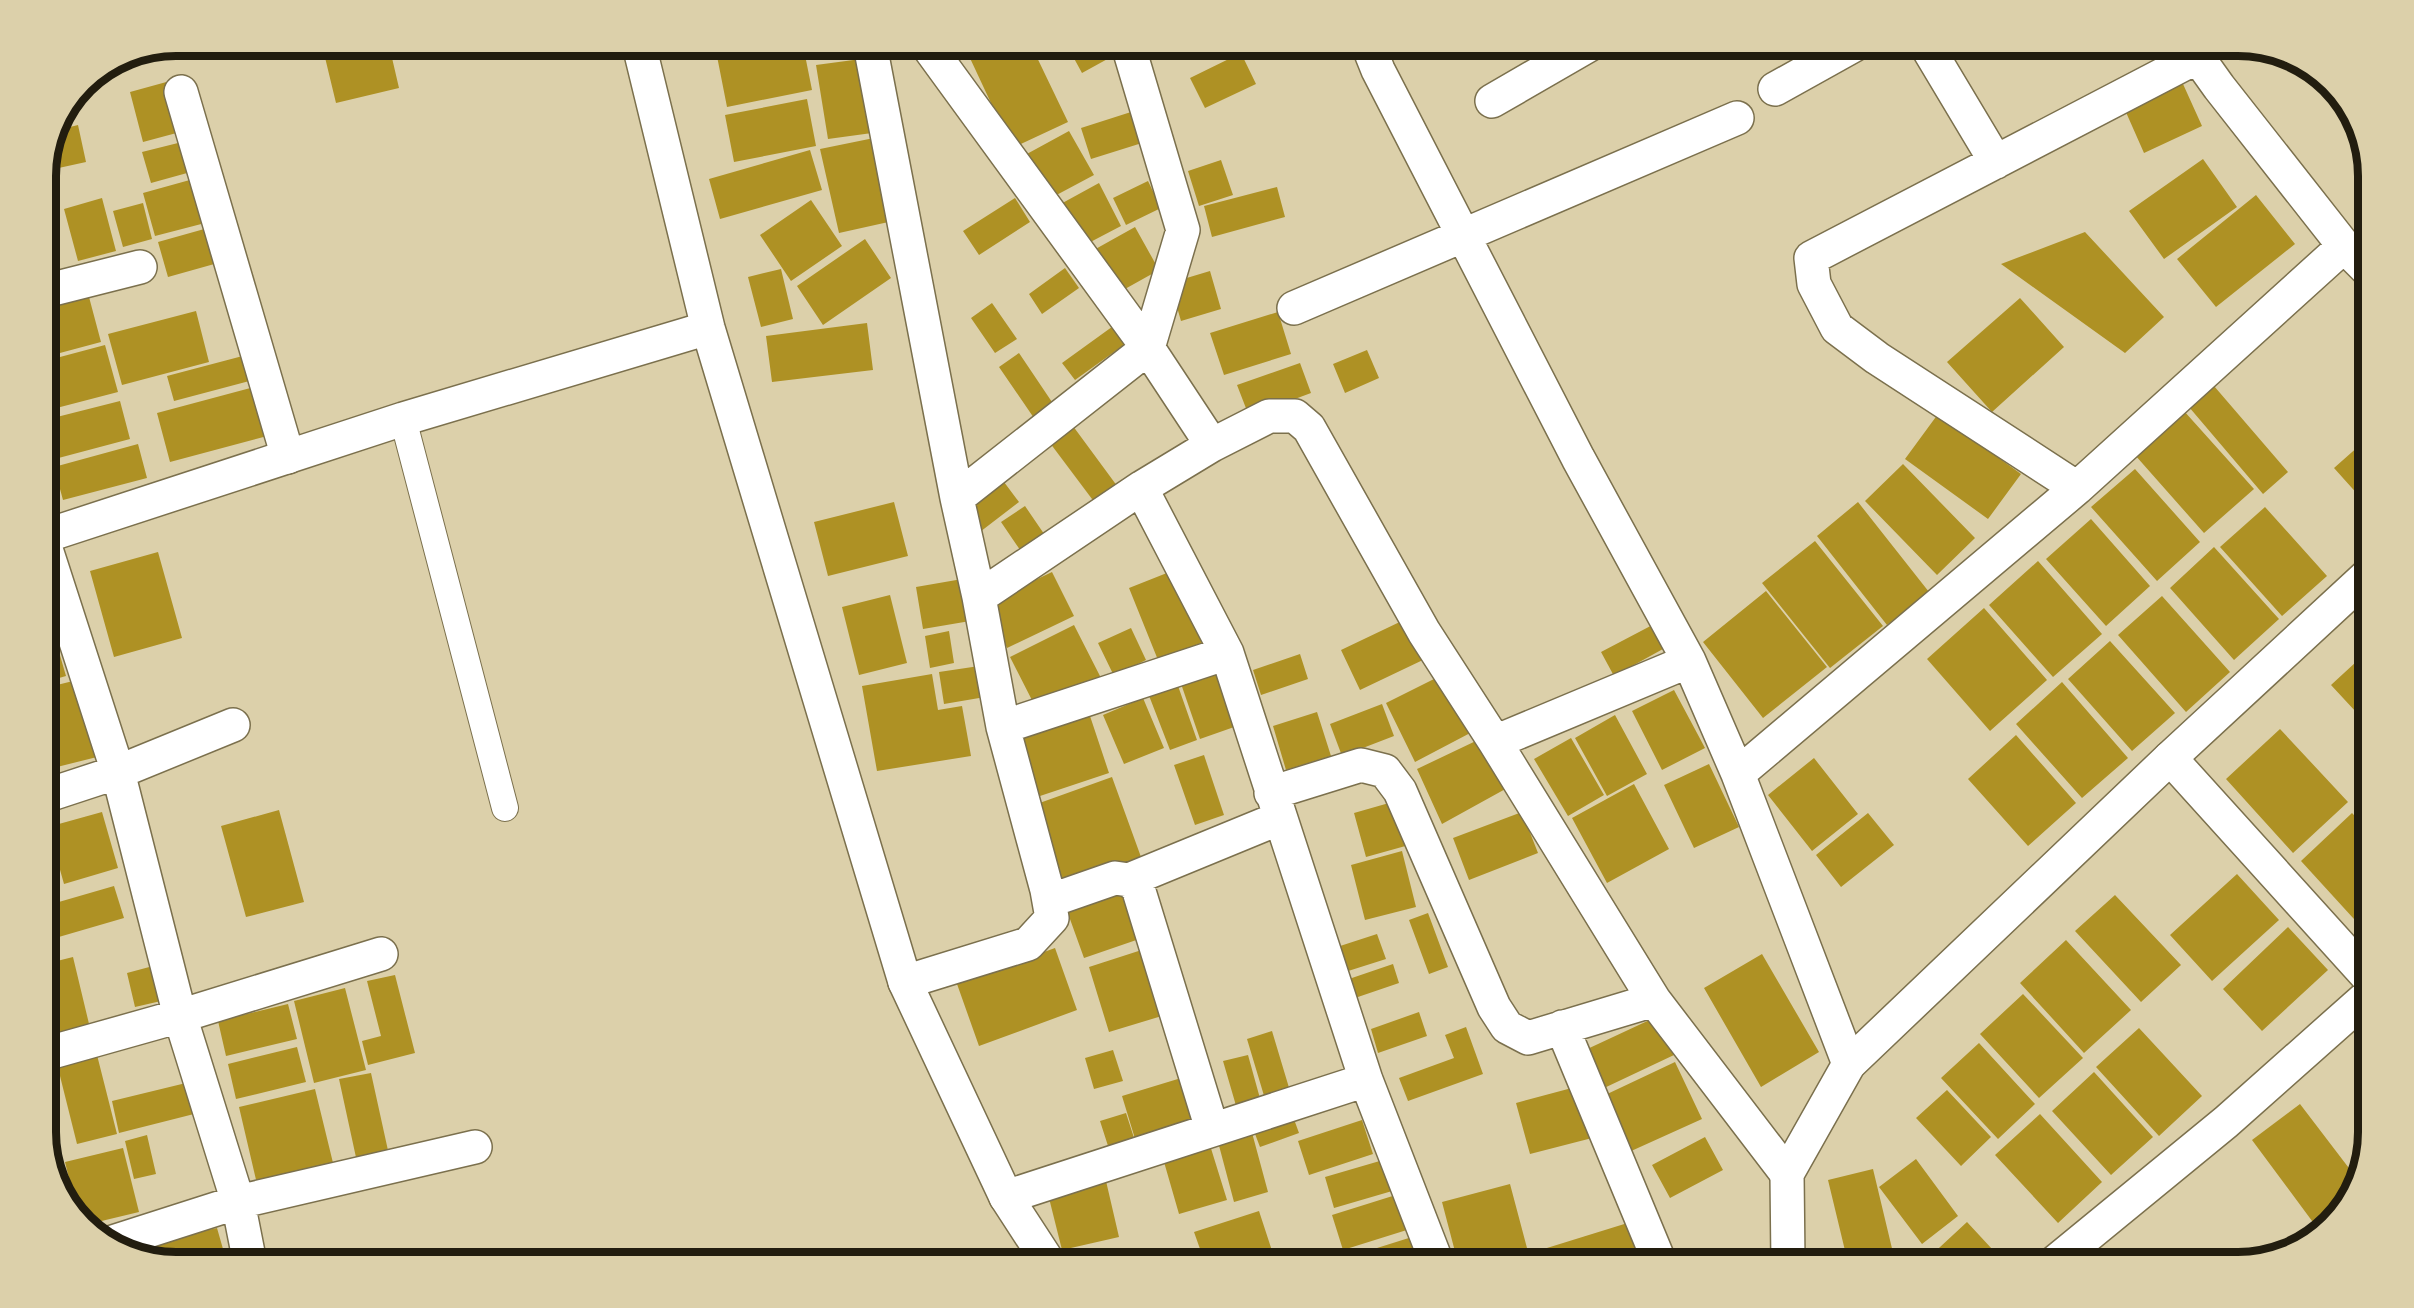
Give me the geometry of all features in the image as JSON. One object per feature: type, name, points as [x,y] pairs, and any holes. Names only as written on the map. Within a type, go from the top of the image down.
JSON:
[{"type":"street","points":[[642,56],[708,328],[905,982],[1006,1197],[1041,1252]]},
{"type":"street","points":[[872,56],[1003,727],[1052,918],[1028,944],[905,982]]},
{"type":"street","points":[[935,56],[1148,348],[1212,445]]},
{"type":"street","points":[[957,498],[1148,348],[1183,230],[1131,56]]},
{"type":"street","points":[[1372,56],[1578,459],[1689,661],[1738,774],[1849,1064]]},
{"type":"street","points":[[1492,101],[1571,56]]},
{"type":"street","points":[[1775,89],[1834,56]]},
{"type":"street","points":[[1933,56],[1996,162]]},
{"type":"street","points":[[2077,488],[1877,358],[1837,328],[1814,284],[1811,258],[1996,162],[2184,56]]},
{"type":"street","points":[[2197,56],[2344,246],[2358,260]]},
{"type":"street","points":[[181,92],[288,457]]},
{"type":"street","points":[[1294,308],[1737,118]]},
{"type":"street","points":[[1738,774],[2077,488],[2344,246]]},
{"type":"street","points":[[56,288],[140,267]]},
{"type":"street","points":[[56,532],[403,419],[708,328]]},
{"type":"street","points":[[979,597],[1141,488],[1212,445],[1269,416],[1295,416],[1309,428],[1424,632],[1495,742],[1654,1000],[1786,1174]]},
{"type":"street","points":[[1141,488],[1227,653],[1366,1080],[1433,1252]]},
{"type":"street","points":[[56,580],[118,772],[180,1016],[238,1202],[248,1252]]},
{"type":"street","points":[[1789,1252],[1786,1174],[1849,1064],[2170,758],[2358,584]]},
{"type":"street","points":[[1003,727],[1227,653]]},
{"type":"street","points":[[1495,742],[1689,661]]},
{"type":"street","points":[[56,792],[118,772],[233,725]]},
{"type":"street","points":[[2170,758],[2358,966]]},
{"type":"street","points":[[1129,880],[1361,765],[1385,771],[1400,791],[1494,1007],[1507,1027],[1528,1038],[1654,1000]]},
{"type":"street","points":[[1049,901],[1115,878],[1129,880],[1138,888],[1212,1129]]},
{"type":"street","points":[[56,1051],[180,1016],[381,954]]},
{"type":"street","points":[[2067,1252],[2226,1122],[2358,1005]]},
{"type":"street","points":[[1562,1027],[1655,1252]]},
{"type":"street","points":[[1006,1197],[1366,1080]]},
{"type":"street","points":[[121,1239],[238,1202],[475,1147]]},
{"type":"lane","points":[[403,419],[505,808]]},
{"type":"building","points":[[325,56],[392,56],[399,88],[336,103]]},
{"type":"building","points":[[717,56],[805,56],[812,90],[727,107]]},
{"type":"building","points":[[954,56],[968,56],[957,62]]},
{"type":"building","points":[[969,56],[1036,56],[1068,122],[1012,148]]},
{"type":"building","points":[[1073,56],[1113,56],[1082,73]]},
{"type":"building","points":[[1235,56],[1242,56],[1256,84],[1205,108],[1190,78]]},
{"type":"building","points":[[861,59],[872,133],[828,139],[816,65]]},
{"type":"building","points":[[170,81],[184,131],[143,142],[130,92]]},
{"type":"building","points":[[2183,84],[2202,126],[2144,153],[2125,110]]},
{"type":"building","points":[[807,99],[816,146],[734,162],[725,115]]},
{"type":"building","points":[[1131,112],[1142,143],[1091,159],[1081,128]]},
{"type":"building","points":[[78,125],[86,162],[56,169],[60,144],[65,128]]},
{"type":"building","points":[[1069,131],[1094,175],[1049,199],[1025,155]]},
{"type":"building","points":[[874,138],[893,221],[839,233],[820,149]]},
{"type":"building","points":[[190,140],[198,170],[151,183],[142,152]]},
{"type":"building","points":[[810,150],[822,190],[720,219],[709,179]]},
{"type":"building","points":[[2203,159],[2237,207],[2164,259],[2129,211]]},
{"type":"building","points":[[1221,160],[1233,195],[1199,206],[1188,171]]},
{"type":"building","points":[[197,178],[209,222],[155,236],[143,193]]},
{"type":"building","points":[[1148,181],[1161,208],[1126,225],[1113,198]]},
{"type":"building","points":[[1099,183],[1121,226],[1079,248],[1057,206]]},
{"type":"building","points":[[1277,187],[1285,217],[1212,237],[1204,206]]},
{"type":"building","points":[[2256,195],[2295,244],[2216,307],[2177,259]]},
{"type":"building","points":[[102,198],[116,251],[78,261],[64,209]]},
{"type":"building","points":[[1015,198],[1030,222],[979,255],[963,231]]},
{"type":"building","points":[[811,200],[842,246],[791,281],[760,235]]},
{"type":"building","points":[[143,203],[152,239],[123,247],[113,211]]},
{"type":"building","points":[[215,226],[225,261],[168,277],[158,242]]},
{"type":"building","points":[[1135,227],[1159,270],[1116,294],[1092,251]]},
{"type":"building","points":[[2085,232],[2164,317],[2125,353],[2001,264]]},
{"type":"building","points":[[865,239],[891,278],[823,325],[797,286]]},
{"type":"building","points":[[1065,268],[1079,288],[1042,314],[1029,294]]},
{"type":"building","points":[[781,269],[793,319],[761,327],[748,277]]},
{"type":"building","points":[[1210,271],[1221,309],[1181,321],[1170,283]]},
{"type":"building","points":[[89,297],[101,342],[56,354],[56,305]]},
{"type":"building","points":[[2020,298],[2064,347],[1992,412],[1947,362]]},
{"type":"building","points":[[992,303],[1017,339],[995,353],[971,318]]},
{"type":"building","points":[[196,311],[209,362],[122,385],[108,334]]},
{"type":"building","points":[[1278,312],[1291,354],[1224,375],[1210,333]]},
{"type":"building","points":[[867,323],[873,370],[772,382],[766,336]]},
{"type":"building","points":[[1116,324],[1128,342],[1075,380],[1062,363]]},
{"type":"building","points":[[105,345],[118,392],[56,408],[56,358]]},
{"type":"building","points":[[1367,350],[1379,378],[1345,393],[1333,364]]},
{"type":"building","points":[[254,353],[261,378],[174,401],[167,376]]},
{"type":"building","points":[[1019,353],[1056,408],[1036,421],[999,367]]},
{"type":"building","points":[[1300,363],[1311,393],[1249,416],[1237,385]]},
{"type":"building","points":[[258,386],[271,435],[170,462],[157,413]]},
{"type":"building","points":[[2214,386],[2288,472],[2263,494],[2189,407]]},
{"type":"building","points":[[120,401],[130,439],[56,459],[56,417]]},
{"type":"building","points":[[2184,411],[2254,489],[2204,533],[2135,455]]},
{"type":"building","points":[[1938,414],[2021,474],[1988,519],[1905,459]]},
{"type":"building","points":[[1070,422],[1123,494],[1101,511],[1047,439]]},
{"type":"building","points":[[138,444],[147,478],[63,500],[56,466]]},
{"type":"building","points":[[2358,447],[2358,495],[2334,468]]},
{"type":"building","points":[[1903,464],[1975,538],[1937,575],[1865,501]]},
{"type":"building","points":[[2135,469],[2200,542],[2157,581],[2091,507]]},
{"type":"building","points":[[1004,482],[1019,502],[976,535],[961,515]]},
{"type":"building","points":[[894,502],[908,556],[828,576],[814,522]]},
{"type":"building","points":[[1858,502],[1929,592],[1887,625],[1817,536]]},
{"type":"building","points":[[1025,506],[1053,547],[1029,563],[1001,522]]},
{"type":"building","points":[[2265,507],[2327,576],[2282,616],[2220,547]]},
{"type":"building","points":[[2091,519],[2150,586],[2106,626],[2046,559]]},
{"type":"building","points":[[1815,541],[1883,626],[1830,668],[1762,583]]},
{"type":"building","points":[[2214,547],[2279,619],[2234,660],[2170,588]]},
{"type":"building","points":[[158,552],[182,638],[114,657],[90,571]]},
{"type":"building","points":[[2038,561],[2102,634],[2053,677],[1989,605]]},
{"type":"building","points":[[1177,569],[1206,641],[1158,660],[1129,588]]},
{"type":"building","points":[[1052,572],[1074,616],[1007,648],[985,604]]},
{"type":"building","points":[[968,578],[976,620],[923,629],[916,587]]},
{"type":"building","points":[[1766,591],[1827,667],[1763,718],[1703,642]]},
{"type":"building","points":[[890,595],[907,663],[859,675],[842,607]]},
{"type":"building","points":[[2162,596],[2230,672],[2186,712],[2118,635]]},
{"type":"building","points":[[1984,608],[2047,680],[1990,731],[1927,659]]},
{"type":"building","points":[[1406,619],[1425,659],[1360,690],[1341,650]]},
{"type":"building","points":[[1660,621],[1672,644],[1614,676],[1601,652]]},
{"type":"building","points":[[1074,625],[1101,678],[1037,710],[1010,657]]},
{"type":"building","points":[[1131,628],[1146,660],[1114,676],[1098,643]]},
{"type":"building","points":[[949,631],[954,663],[930,668],[925,636]]},
{"type":"building","points":[[2110,641],[2175,713],[2132,751],[2068,679]]},
{"type":"building","points":[[56,642],[66,676],[56,679]]},
{"type":"building","points":[[1300,654],[1308,679],[1261,695],[1253,670]]},
{"type":"building","points":[[2358,660],[2358,714],[2331,685]]},
{"type":"building","points":[[1215,663],[1237,726],[1200,739],[1178,675]]},
{"type":"building","points":[[986,665],[991,696],[944,704],[939,672]]},
{"type":"building","points":[[932,674],[938,710],[962,706],[971,756],[877,771],[862,686]]},
{"type":"building","points":[[1442,675],[1474,731],[1415,762],[1386,703]]},
{"type":"building","points":[[77,680],[97,757],[56,767],[56,685]]},
{"type":"building","points":[[2062,682],[2128,758],[2082,798],[2016,724]]},
{"type":"building","points":[[1177,683],[1197,740],[1170,750],[1148,693]]},
{"type":"building","points":[[1674,690],[1705,748],[1662,770],[1632,711]]},
{"type":"building","points":[[1143,698],[1164,748],[1124,764],[1103,715]]},
{"type":"building","points":[[1382,704],[1394,736],[1342,756],[1330,724]]},
{"type":"building","points":[[1317,712],[1331,756],[1286,770],[1273,726]]},
{"type":"building","points":[[1089,713],[1109,773],[1034,798],[1013,739]]},
{"type":"building","points":[[1615,715],[1647,774],[1607,796],[1575,738]]},
{"type":"building","points":[[2280,729],[2348,802],[2293,853],[2226,779]]},
{"type":"building","points":[[2016,735],[2076,803],[2028,846],[1968,779]]},
{"type":"building","points":[[1571,738],[1604,795],[1568,816],[1534,759]]},
{"type":"building","points":[[1480,739],[1509,787],[1442,824],[1417,769]]},
{"type":"building","points":[[1204,755],[1224,815],[1195,825],[1174,765]]},
{"type":"building","points":[[1814,758],[1858,814],[1812,851],[1768,795]]},
{"type":"building","points":[[1709,764],[1739,827],[1694,848],[1664,785]]},
{"type":"building","points":[[1112,777],[1141,857],[1063,885],[1034,805]]},
{"type":"building","points":[[1634,784],[1669,849],[1607,883],[1572,818]]},
{"type":"building","points":[[1396,801],[1409,845],[1366,857],[1354,813]]},
{"type":"building","points":[[279,810],[304,902],[246,917],[221,826]]},
{"type":"building","points":[[102,812],[118,868],[64,884],[56,856],[56,825]]},
{"type":"building","points":[[1522,812],[1538,853],[1469,880],[1453,838]]},
{"type":"building","points":[[1868,813],[1894,845],[1841,887],[1816,855]]},
{"type":"building","points":[[2352,813],[2358,819],[2358,923],[2301,861]]},
{"type":"building","points":[[1402,851],[1416,907],[1365,920],[1351,865]]},
{"type":"building","points":[[2237,874],[2279,920],[2212,981],[2170,935]]},
{"type":"building","points":[[1130,884],[1148,936],[1084,958],[1066,908]]},
{"type":"building","points":[[114,886],[124,918],[56,938],[56,903]]},
{"type":"building","points":[[2115,895],[2181,965],[2141,1002],[2075,931]]},
{"type":"building","points":[[1428,913],[1448,967],[1429,974],[1409,920]]},
{"type":"building","points":[[2288,927],[2328,970],[2262,1031],[2223,989]]},
{"type":"building","points":[[1377,934],[1386,959],[1345,972],[1337,947]]},
{"type":"building","points":[[2066,940],[2131,1010],[2084,1053],[2020,983]]},
{"type":"building","points":[[1154,946],[1175,1012],[1109,1032],[1089,967]]},
{"type":"building","points":[[1055,948],[1077,1010],[979,1046],[957,984]]},
{"type":"building","points":[[1762,954],[1819,1052],[1761,1087],[1704,988]]},
{"type":"building","points":[[73,957],[90,1028],[56,1036],[56,961]]},
{"type":"building","points":[[1393,964],[1399,983],[1355,998],[1349,979]]},
{"type":"building","points":[[153,966],[161,1001],[135,1007],[127,973]]},
{"type":"building","points":[[395,975],[415,1053],[368,1065],[362,1041],[381,1036],[367,981]]},
{"type":"building","points":[[345,988],[366,1070],[314,1083],[294,1001]]},
{"type":"building","points":[[2023,994],[2083,1058],[2039,1098],[1980,1034]]},
{"type":"building","points":[[288,1004],[297,1039],[226,1056],[218,1021]]},
{"type":"building","points":[[1419,1012],[1427,1036],[1378,1053],[1371,1029]]},
{"type":"building","points":[[1656,1017],[1674,1055],[1602,1089],[1583,1051]]},
{"type":"building","points":[[1466,1027],[1483,1074],[1408,1101],[1399,1078],[1454,1058],[1445,1035]]},
{"type":"building","points":[[2139,1028],[2202,1096],[2159,1136],[2096,1067]]},
{"type":"building","points":[[1272,1031],[1290,1091],[1265,1099],[1247,1039]]},
{"type":"building","points":[[1979,1043],[2035,1104],[1998,1139],[1941,1078]]},
{"type":"building","points":[[297,1047],[306,1082],[236,1099],[228,1064]]},
{"type":"building","points":[[1113,1050],[1123,1081],[1094,1089],[1085,1058]]},
{"type":"building","points":[[97,1055],[117,1134],[77,1144],[57,1064]]},
{"type":"building","points":[[1248,1055],[1261,1102],[1237,1109],[1223,1061]]},
{"type":"building","points":[[1675,1062],[1702,1119],[1629,1152],[1603,1096]]},
{"type":"building","points":[[2094,1072],[2153,1137],[2111,1175],[2052,1111]]},
{"type":"building","points":[[371,1073],[389,1155],[357,1162],[339,1079]]},
{"type":"building","points":[[1191,1075],[1204,1121],[1136,1142],[1122,1096]]},
{"type":"building","points":[[186,1083],[194,1114],[119,1133],[112,1101]]},
{"type":"building","points":[[1583,1085],[1596,1137],[1530,1154],[1516,1103]]},
{"type":"building","points":[[315,1089],[334,1167],[257,1184],[239,1107]]},
{"type":"building","points":[[1947,1090],[1991,1137],[1961,1166],[1916,1118]]},
{"type":"building","points":[[2300,1104],[2352,1172],[2334,1206],[2315,1225],[2252,1140]]},
{"type":"building","points":[[1291,1111],[1299,1133],[1260,1147],[1252,1126]]},
{"type":"building","points":[[1126,1113],[1135,1141],[1109,1149],[1100,1121]]},
{"type":"building","points":[[2040,1114],[2102,1182],[2058,1223],[1995,1155]]},
{"type":"building","points":[[1362,1120],[1373,1154],[1309,1175],[1298,1141]]},
{"type":"building","points":[[1251,1129],[1268,1192],[1234,1202],[1217,1138]]},
{"type":"building","points":[[147,1135],[156,1174],[134,1179],[125,1141]]},
{"type":"building","points":[[1705,1137],[1723,1170],[1670,1198],[1652,1165]]},
{"type":"building","points":[[1209,1142],[1227,1200],[1179,1214],[1162,1155]]},
{"type":"building","points":[[123,1148],[139,1212],[95,1222],[73,1194],[65,1162]]},
{"type":"building","points":[[1390,1158],[1399,1189],[1334,1208],[1325,1177]]},
{"type":"building","points":[[1916,1159],[1958,1216],[1922,1244],[1879,1187]]},
{"type":"building","points":[[1873,1169],[1893,1252],[1845,1252],[1828,1180]]},
{"type":"building","points":[[1106,1181],[1119,1237],[1062,1250],[1048,1194]]},
{"type":"building","points":[[1510,1184],[1527,1248],[1512,1252],[1455,1252],[1442,1202]]},
{"type":"building","points":[[1399,1194],[1410,1229],[1343,1250],[1332,1215]]},
{"type":"building","points":[[1259,1211],[1272,1252],[1201,1252],[1194,1232]]},
{"type":"building","points":[[1634,1221],[1644,1252],[1534,1252]]},
{"type":"building","points":[[1967,1222],[1995,1252],[1935,1252]]},
{"type":"building","points":[[217,1228],[224,1252],[167,1252],[144,1248],[143,1244]]},
{"type":"building","points":[[1412,1237],[1417,1252],[1378,1252],[1377,1248]]}]
